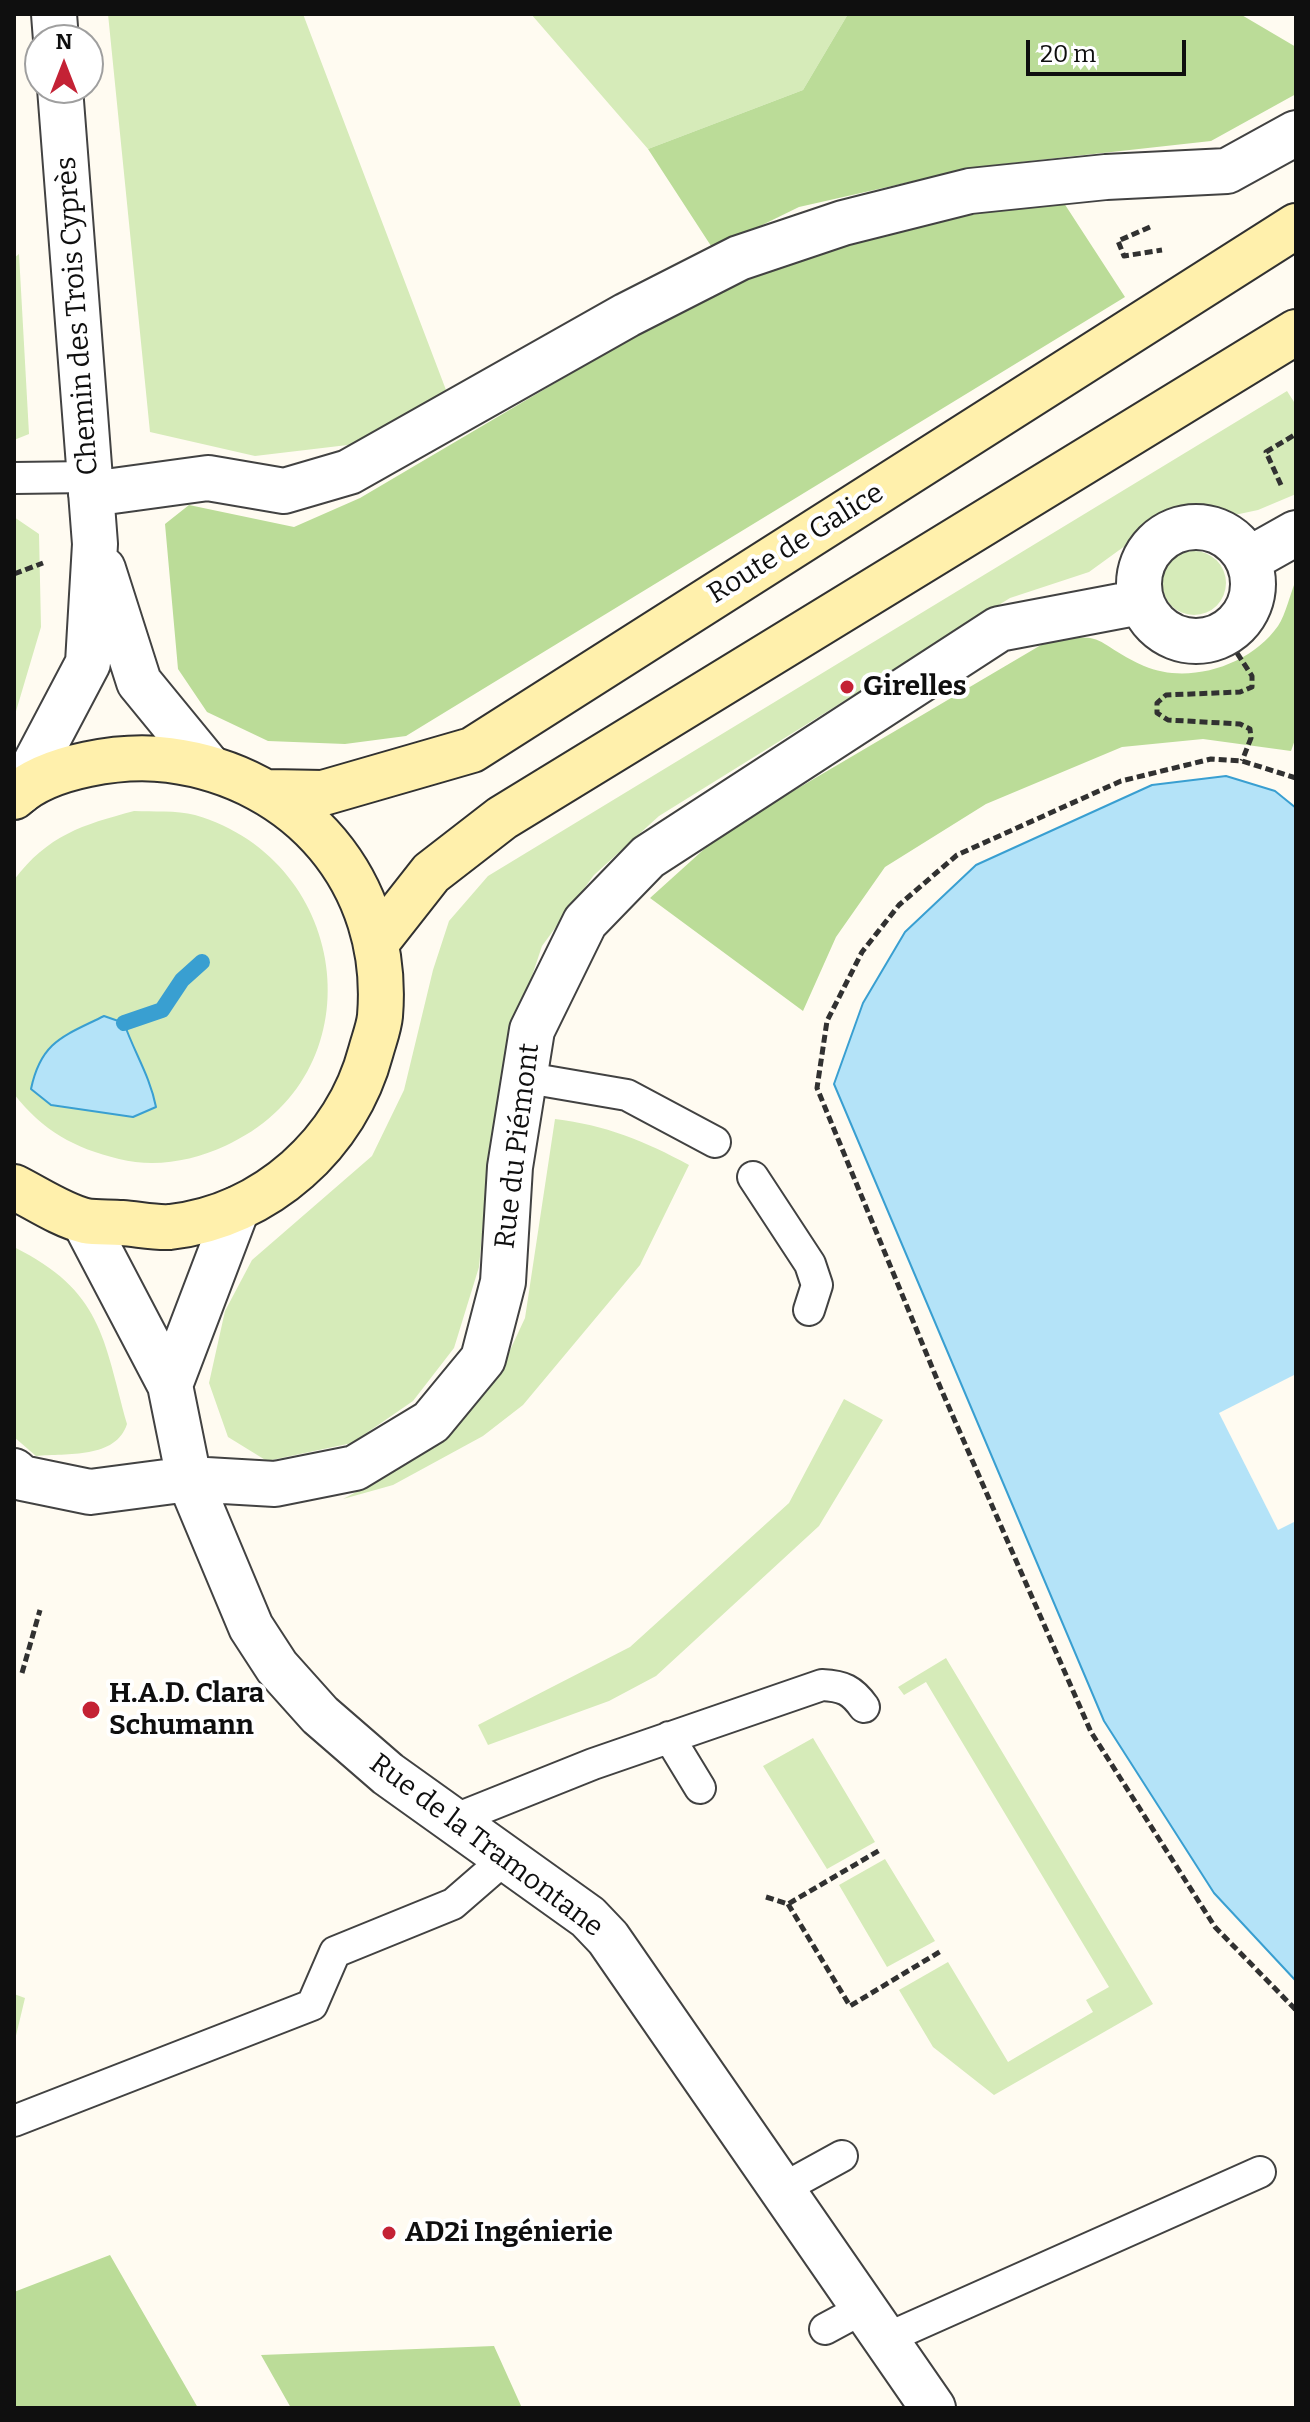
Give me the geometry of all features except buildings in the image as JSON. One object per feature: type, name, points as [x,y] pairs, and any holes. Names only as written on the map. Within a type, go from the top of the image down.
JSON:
[{"type":"main road","name":"Route de Galice","points":[[270,792],[323,793],[472,750],[1296,226]]},
{"type":"main road","points":[[376,943],[431,873],[502,818],[1296,332]]},
{"type":"main road","points":[[14,1187],[84,1221],[169,1227],[237,1209],[275,1189],[325,1145],[363,1084],[380,1017],[376,943],[353,881],[314,826],[270,792],[207,765],[141,756],[79,765],[17,794]]},
{"type":"street","name":"Chemin des Trois Cyprès","points":[[17,794],[88,663],[95,544],[61,104]]},
{"type":"street","points":[[90,486],[208,478],[284,491],[349,472],[627,315],[739,258],[843,223],[970,191],[1106,177],[1227,171],[1296,133]]},
{"type":"street","points":[[1207,527],[1226,535],[1248,560],[1253,577],[1251,598],[1243,616],[1224,633],[1196,641],[1174,637],[1157,626],[1141,602],[1138,577],[1144,558],[1159,539],[1173,531],[1207,527]]},
{"type":"street","points":[[1248,560],[1296,533]]},
{"type":"street","name":"Chemin des Trois Cyprès","points":[[95,544],[139,682],[207,765]]},
{"type":"street","name":"Rue du Piémont","points":[[14,1471],[22,1478],[90,1492],[189,1479],[275,1484],[355,1468],[431,1422],[483,1359],[503,1282],[510,1167],[522,1077],[532,1030],[585,922],[648,857],[999,629],[1141,602]]},
{"type":"street","points":[[170,1385],[237,1209]]},
{"type":"street","name":"Rue de la Tramontane","points":[[84,1221],[170,1385],[189,1479],[251,1627],[277,1667],[320,1715],[388,1774],[588,1917],[608,1938],[933,2408]]},
{"type":"lane","points":[[14,478],[90,486]]},
{"type":"lane","points":[[522,1077],[627,1095],[715,1142]]},
{"type":"lane","points":[[753,1177],[810,1264],[817,1285],[809,1310]]},
{"type":"lane","points":[[453,1820],[669,1737],[822,1685],[839,1686],[854,1692],[864,1707]]},
{"type":"lane","points":[[669,1737],[700,1788]]},
{"type":"lane","points":[[14,2121],[312,2005],[335,1952],[453,1904],[506,1858]]},
{"type":"lane","points":[[782,2189],[842,2156]]},
{"type":"lane","points":[[825,2329],[874,2323],[1260,2172]]},
{"type":"path","points":[[1159,223],[1118,241],[1124,256],[1169,249]]},
{"type":"path","points":[[1266,452],[1296,434]]},
{"type":"path","points":[[1224,633],[1252,676],[1252,687],[1240,692],[1166,695],[1157,703],[1157,713],[1168,720],[1240,724],[1250,729],[1251,738],[1242,761]]},
{"type":"path","points":[[1296,778],[1242,761],[1211,759],[1121,781],[957,855],[899,905],[862,952],[827,1021],[817,1088],[941,1389],[1091,1732],[1215,1927],[1296,2010]]},
{"type":"path","points":[[22,1673],[40,1610]]},
{"type":"path","points":[[788,1904],[880,1850]]},
{"type":"path","points":[[766,1897],[788,1904],[850,2006],[941,1951]]},
{"type":"green space","points":[[108,14],[303,14],[446,390],[356,444],[255,456],[150,432]]},
{"type":"green space","points":[[531,14],[848,14],[803,90],[648,149]]},
{"type":"green space","points":[[848,14],[1240,14],[1296,47],[1296,94],[1211,141],[976,167],[799,207],[713,249],[648,149],[803,90]]},
{"type":"green space","points":[[1062,200],[1125,297],[406,736],[345,744],[268,741],[207,712],[178,669],[165,524],[189,505],[294,527],[360,498],[718,287],[923,221]]},
{"type":"green space","points":[[19,254],[29,434],[14,440],[14,258]]},
{"type":"green space","points":[[1287,391],[1296,405],[1296,494],[1258,510],[1225,517],[1190,512],[1154,516],[1129,543],[1089,572],[1010,598],[659,816],[594,875],[542,946],[508,1048],[490,1147],[479,1267],[454,1348],[413,1401],[352,1443],[267,1461],[228,1437],[209,1383],[225,1311],[252,1260],[372,1156],[404,1090],[433,970],[449,921],[488,876]]},
{"type":"green space","points":[[14,517],[39,534],[41,627],[14,718]]},
{"type":"green space","points":[[1194,551],[1217,560],[1226,583],[1217,606],[1194,615],[1171,606],[1162,583],[1171,560]]},
{"type":"green space","points":[[1296,580],[1296,737],[1291,751],[1203,739],[1122,747],[986,804],[885,867],[836,937],[803,1011],[650,898],[722,833],[1041,645],[1089,638],[1144,666],[1161,671],[1180,673],[1217,668],[1251,652],[1266,640],[1281,621]]},
{"type":"green space","points":[[134,811],[195,815],[248,840],[288,876],[315,922],[327,972],[325,1023],[308,1072],[274,1114],[225,1146],[200,1156],[160,1163],[119,1159],[74,1143],[48,1128],[14,1094],[14,880],[53,842],[82,827]]},
{"type":"green space","points":[[555,1119],[624,1135],[689,1165],[640,1265],[523,1405],[483,1436],[393,1485],[343,1499],[395,1471],[451,1426],[498,1376],[525,1318]]},
{"type":"green space","points":[[14,1247],[65,1281],[82,1299],[104,1341],[127,1424],[121,1435],[102,1449],[36,1456],[14,1437]]},
{"type":"green space","points":[[844,1399],[883,1420],[819,1526],[656,1676],[609,1701],[488,1745],[478,1725],[630,1647],[789,1503]]},
{"type":"green space","points":[[946,1658],[1153,2004],[994,2095],[933,2047],[899,1990],[948,1962],[1008,2062],[1093,2012],[1086,2000],[1109,1987],[926,1682],[904,1695],[898,1687]]},
{"type":"green space","points":[[813,1738],[875,1842],[827,1869],[763,1766]]},
{"type":"green space","points":[[885,1859],[935,1941],[887,1967],[839,1885]]},
{"type":"green space","points":[[14,1994],[25,1998],[14,2044]]},
{"type":"green space","points":[[110,2255],[198,2408],[14,2408],[14,2292]]},
{"type":"green space","points":[[494,2346],[522,2408],[291,2408],[261,2355]]},
{"type":"water","points":[[1226,776],[1275,791],[1296,808],[1296,1981],[1214,1893],[1104,1721],[834,1084],[863,1003],[905,932],[976,865],[1152,785]]},
{"type":"water","points":[[104,1016],[124,1023],[153,1096],[156,1107],[133,1117],[51,1105],[31,1089],[41,1060],[56,1042]]},
{"type":"pier","points":[[1296,1374],[1296,1521],[1278,1530],[1219,1413]]},
{"type":"waterway","points":[[124,1023],[162,1010],[182,980],[202,962]]},
{"type":"place","name":"Girelles","points":[[847,687]]},
{"type":"place","name":"H.A.D. Clara Schumann","points":[[91,1710]]},
{"type":"place","name":"AD2i Ingénierie","points":[[389,2233]]}]
